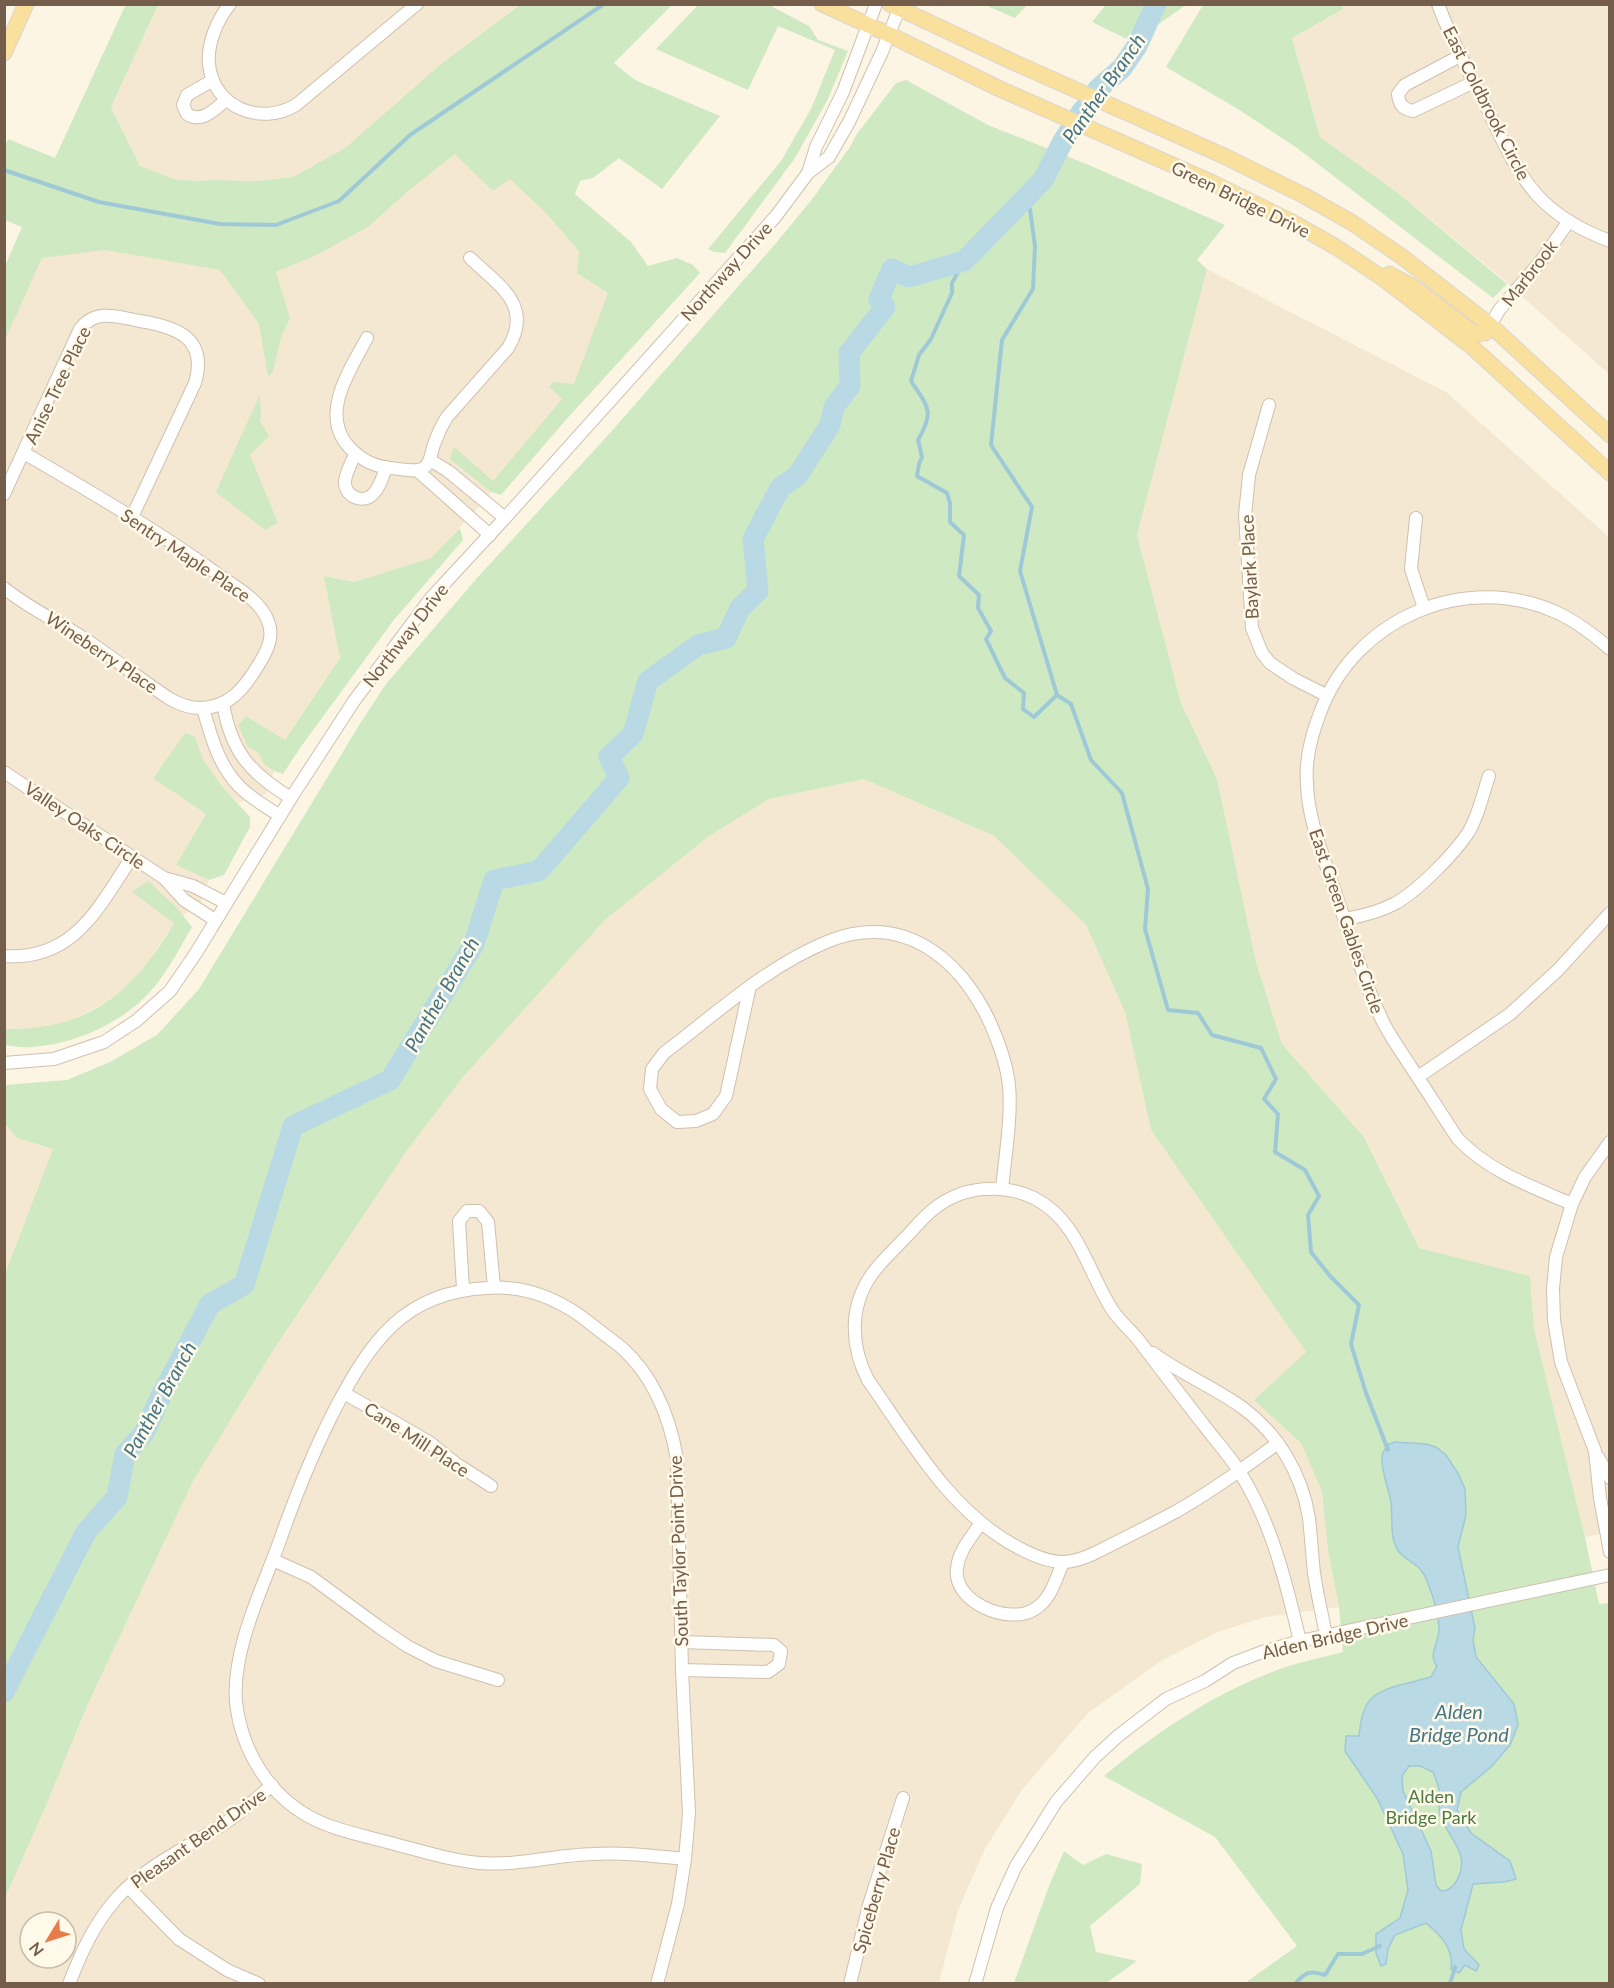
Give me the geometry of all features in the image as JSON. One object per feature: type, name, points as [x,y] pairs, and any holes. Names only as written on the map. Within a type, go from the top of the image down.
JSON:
[{"type":"main road","points":[[4,53],[26,4]]},
{"type":"main road","name":"Green Bridge Drive","points":[[822,4],[1000,89],[1211,182],[1290,221],[1336,247],[1384,279],[1471,346],[1610,473]]},
{"type":"main road","name":"Green Bridge Drive","points":[[894,7],[1244,166],[1351,222],[1401,255],[1490,325],[1610,435]]},
{"type":"main road","points":[[1336,247],[1410,285],[1475,334],[1485,333],[1490,325]]},
{"type":"street","points":[[230,4],[212,38],[209,66],[213,80],[226,100],[237,108],[265,115],[288,110],[309,96],[417,4]]},
{"type":"street","name":"Northway Drive","points":[[808,173],[816,147],[843,92],[876,4]]},
{"type":"street","name":"East Coldbrook Circle","points":[[1438,4],[1460,56],[1509,154],[1527,182],[1551,208],[1569,221],[1610,241]]},
{"type":"street","name":"Northway Drive","points":[[4,1063],[54,1059],[104,1042],[153,1008],[170,991],[354,701],[431,598],[776,216],[808,173],[829,157],[882,52],[894,7]]},
{"type":"street","points":[[1460,56],[1405,85],[1398,94],[1399,103],[1406,110],[1413,111],[1474,82]]},
{"type":"street","points":[[213,80],[187,95],[183,105],[187,114],[197,118],[203,117],[226,100]]},
{"type":"street","name":"Marbrook","points":[[1490,325],[1500,309],[1541,261],[1569,221]]},
{"type":"street","points":[[418,471],[430,460],[439,430],[447,417],[508,348],[518,325],[518,314],[514,304],[506,293],[470,258]]},
{"type":"street","name":"Anise Tree Place","points":[[4,494],[80,329],[91,318],[108,315],[177,330],[185,336],[196,351],[198,372],[195,383],[132,517]]},
{"type":"street","points":[[367,338],[339,395],[336,420],[339,432],[346,444],[355,454],[370,464],[418,471],[490,535]]},
{"type":"street","name":"Baylark Place","points":[[1269,405],[1249,475],[1245,515],[1252,628],[1262,653],[1270,663],[1294,679],[1326,695]]},
{"type":"street","name":"Sentry Maple Place","points":[[24,453],[132,517],[199,561],[253,600],[267,617],[269,649],[241,690],[223,704]]},
{"type":"street","points":[[355,454],[345,481],[348,492],[359,500],[375,492],[386,467]]},
{"type":"street","points":[[430,460],[448,471],[505,518]]},
{"type":"street","points":[[1416,518],[1411,569],[1424,608]]},
{"type":"street","name":"Wineberry Place","points":[[4,588],[109,655],[171,699],[192,708],[203,708]]},
{"type":"street","name":"East Green Gables Circle","points":[[1572,1204],[1499,1172],[1471,1152],[1458,1138],[1386,1028],[1374,1003],[1312,819],[1306,783],[1311,742],[1326,695],[1342,670],[1362,647],[1390,625],[1424,608],[1468,598],[1514,600],[1540,606],[1572,620],[1610,649]]},
{"type":"street","points":[[280,816],[250,796],[231,776],[220,759],[211,738],[203,708],[223,704],[229,733],[238,750],[260,777],[291,798]]},
{"type":"street","name":"Valley Oaks Circle","points":[[4,772],[164,878],[184,900],[216,921]]},
{"type":"street","points":[[1345,920],[1367,915],[1395,903],[1428,878],[1450,856],[1469,831],[1489,776]]},
{"type":"street","points":[[4,956],[21,957],[51,949],[79,932],[90,920],[132,857]]},
{"type":"street","name":"Valley Oaks Circle","points":[[164,878],[193,886],[226,903]]},
{"type":"street","points":[[1418,1077],[1510,1014],[1558,970],[1610,913]]},
{"type":"street","points":[[750,987],[726,1096],[713,1114],[696,1121],[677,1122],[661,1109],[651,1089],[652,1069],[664,1053],[770,971],[801,954],[831,940],[856,934],[896,935],[918,942],[941,956],[960,974],[986,1013],[1002,1053],[1010,1101],[1002,1189]]},
{"type":"street","points":[[1610,1142],[1585,1177],[1572,1204],[1556,1257],[1553,1289],[1554,1320],[1564,1370],[1595,1451],[1610,1478]]},
{"type":"street","points":[[1278,1443],[1239,1471],[1177,1511],[1094,1554],[1063,1562],[1026,1552],[980,1524],[942,1484],[868,1380],[857,1355],[854,1328],[859,1299],[871,1276],[927,1214],[943,1202],[961,1194],[975,1190],[1002,1189],[1020,1192],[1056,1212],[1073,1233],[1107,1302],[1239,1471],[1281,1564],[1300,1641]]},
{"type":"street","points":[[463,1289],[459,1221],[467,1211],[479,1211],[488,1222],[494,1287]]},
{"type":"street","name":"South Taylor Point Drive","points":[[657,1983],[678,1904],[685,1859],[688,1813],[677,1459],[667,1416],[655,1392],[623,1349],[571,1309],[549,1298],[526,1290],[494,1287],[463,1289],[433,1299],[418,1306],[390,1326],[368,1352],[313,1454],[240,1654],[236,1691],[240,1722],[248,1750],[272,1785],[297,1809],[322,1823],[336,1829],[450,1858],[497,1864],[595,1854],[638,1854],[685,1859]]},
{"type":"street","points":[[1136,1338],[1161,1359],[1243,1408],[1268,1430],[1278,1443],[1295,1472],[1305,1502],[1314,1575],[1326,1635]]},
{"type":"street","name":"Cane Mill Place","points":[[344,1393],[429,1442],[455,1463],[491,1486]]},
{"type":"street","points":[[1595,1451],[1600,1498],[1610,1552]]},
{"type":"street","points":[[980,1524],[961,1552],[956,1570],[960,1586],[967,1597],[998,1614],[1017,1616],[1036,1609],[1050,1594],[1063,1562]]},
{"type":"street","points":[[273,1560],[311,1577],[407,1646],[436,1661],[498,1680]]},
{"type":"street","name":"Alden Bridge Drive","points":[[975,1983],[997,1908],[1016,1866],[1056,1802],[1095,1756],[1166,1699],[1205,1681],[1233,1663],[1300,1641],[1610,1575]]},
{"type":"street","points":[[682,1642],[774,1646],[781,1651],[779,1664],[768,1672],[682,1670]]},
{"type":"street","name":"Pleasant Bend Drive","points":[[69,1983],[81,1953],[100,1919],[128,1887],[226,1822],[272,1785]]},
{"type":"street","name":"Spiceberry Place","points":[[850,1983],[869,1905],[903,1798]]},
{"type":"street","points":[[128,1887],[179,1939],[227,1970],[259,1983]]},
{"type":"shaded area","points":[[158,5],[520,5],[442,63],[345,148],[293,177],[256,181],[196,181],[174,179],[140,166],[111,107]]},
{"type":"shaded area","points":[[1342,5],[1609,5],[1609,374],[1498,275],[1399,194],[1320,137],[1292,38],[1343,9]]},
{"type":"shaded area","points":[[480,134],[633,293],[572,392],[477,509],[431,558],[354,582],[325,576],[340,658],[285,740],[266,794],[238,803],[220,784],[203,759],[195,737],[187,732],[153,777],[206,814],[176,865],[209,880],[201,901],[174,923],[143,970],[131,983],[105,1003],[73,1019],[44,1028],[5,1029],[4,340],[42,257],[105,250],[220,270],[275,272],[317,255],[368,227],[406,193]]},
{"type":"shaded area","points":[[1207,269],[1446,392],[1609,537],[1609,1532],[1585,1537],[1534,1329],[1530,1276],[1419,1248],[1364,1137],[1282,1044],[1256,962],[1217,779],[1181,703],[1137,535]]},
{"type":"shaded area","points":[[864,779],[994,836],[1086,925],[1125,1012],[1151,1130],[1306,1352],[1255,1400],[1301,1443],[1322,1492],[1328,1551],[1339,1607],[1266,1617],[1218,1632],[1161,1661],[1088,1713],[1022,1790],[985,1849],[958,1910],[939,1983],[5,1984],[5,1898],[87,1706],[192,1483],[274,1349],[408,1149],[463,1077],[605,920],[709,836],[769,799]]},
{"type":"shaded area","points":[[5,1124],[17,1138],[54,1149],[5,1274]]},
{"type":"green space","points":[[126,4],[158,5],[111,107],[140,166],[174,179],[196,181],[256,181],[293,177],[345,148],[442,63],[520,5],[672,5],[614,63],[635,80],[720,116],[662,189],[619,158],[593,178],[580,181],[575,194],[631,242],[648,266],[677,258],[693,265],[700,273],[564,422],[501,495],[491,492],[450,459],[454,447],[493,481],[562,399],[549,387],[552,382],[574,384],[608,293],[577,273],[579,251],[546,213],[510,179],[493,191],[455,154],[368,227],[317,255],[276,272],[290,318],[281,337],[273,372],[268,377],[259,324],[220,270],[105,250],[42,258],[5,340],[5,266],[22,227],[5,220],[5,146],[8,139],[55,158]]},
{"type":"green space","points":[[1027,4],[1015,18],[985,5]]},
{"type":"green space","points":[[698,5],[769,5],[809,26],[818,40],[848,51],[827,101],[795,158],[725,253],[714,252],[708,249],[781,161],[811,109],[835,50],[778,26],[748,90],[656,49]]},
{"type":"green space","points":[[1106,5],[1186,5],[1133,42],[1092,22]]},
{"type":"green space","points":[[1203,5],[1342,5],[1343,9],[1292,38],[1320,137],[1399,194],[1507,284],[1493,298],[1297,148],[1238,109],[1166,67]]},
{"type":"green space","name":"Alden Bridge Park","points":[[906,80],[988,125],[1089,165],[1225,225],[1197,260],[1207,269],[1137,535],[1181,703],[1217,779],[1256,962],[1282,1044],[1364,1137],[1419,1248],[1530,1276],[1534,1329],[1599,1604],[1609,1603],[1609,1983],[1245,1983],[1297,1946],[1215,1837],[1104,1776],[1163,1731],[1227,1692],[1280,1669],[1343,1652],[1339,1607],[1328,1551],[1322,1492],[1301,1443],[1254,1400],[1306,1352],[1151,1130],[1125,1012],[1086,925],[994,836],[864,779],[769,799],[709,836],[605,920],[463,1077],[408,1149],[274,1349],[192,1483],[87,1706],[5,1898],[5,1274],[53,1149],[17,1138],[5,1124],[5,1085],[67,1080],[110,1062],[157,1035],[199,989],[386,684],[477,578],[610,433],[777,242],[813,198],[896,83]]},
{"type":"green space","points":[[259,396],[260,421],[269,436],[250,455],[278,523],[265,530],[216,492]]},
{"type":"green space","points":[[460,528],[463,540],[393,621],[283,774],[264,764],[259,753],[248,747],[238,725],[246,716],[285,740],[340,658],[324,576],[354,582],[431,558]]},
{"type":"green space","points":[[186,732],[195,737],[203,759],[220,784],[250,817],[250,827],[224,875],[209,880],[176,865],[206,814],[153,778]]},
{"type":"green space","points":[[148,881],[175,906],[192,927],[158,983],[143,999],[119,1018],[92,1032],[47,1045],[22,1047],[5,1045],[5,1029],[35,1028],[61,1023],[85,1014],[106,1003],[125,988],[142,969],[174,923],[132,892]]},
{"type":"green space","points":[[1064,1851],[1083,1865],[1106,1854],[1142,1864],[1140,1884],[1090,1926],[1096,1952],[1137,1961],[1106,1983],[1014,1983],[1049,1886]]},
{"type":"water","name":"Alden Bridge Pond","points":[[1395,1442],[1436,1447],[1446,1455],[1459,1475],[1465,1489],[1466,1515],[1458,1547],[1475,1628],[1473,1640],[1476,1657],[1514,1704],[1518,1725],[1510,1745],[1491,1767],[1461,1792],[1457,1810],[1471,1833],[1510,1861],[1516,1879],[1473,1884],[1461,1930],[1464,1949],[1479,1965],[1476,1971],[1465,1965],[1459,1973],[1451,1969],[1448,1948],[1441,1937],[1426,1923],[1395,1935],[1388,1949],[1386,1964],[1381,1966],[1376,1953],[1376,1934],[1400,1918],[1408,1890],[1403,1854],[1377,1798],[1345,1751],[1346,1736],[1359,1736],[1360,1724],[1366,1707],[1376,1695],[1392,1687],[1431,1677],[1437,1666],[1433,1654],[1439,1631],[1435,1606],[1424,1575],[1418,1567],[1399,1552],[1394,1541],[1391,1502],[1382,1462],[1383,1453],[1389,1444]],"holes":[[[1409,1766],[1420,1766],[1433,1772],[1439,1789],[1441,1818],[1461,1856],[1462,1864],[1454,1884],[1450,1889],[1441,1891],[1436,1885],[1431,1851],[1403,1791],[1402,1776]]]},
{"type":"waterway","points":[[4,170],[99,202],[220,224],[276,225],[339,201],[410,135],[604,4]]},
{"type":"waterway","name":"Panther Branch","points":[[4,1692],[86,1532],[117,1497],[125,1454],[144,1433],[210,1304],[244,1285],[293,1126],[390,1080],[474,944],[494,880],[539,871],[619,778],[609,757],[633,734],[648,681],[698,645],[726,638],[740,608],[758,591],[753,539],[780,488],[798,475],[830,425],[834,407],[850,386],[849,353],[885,307],[879,299],[892,269],[909,277],[964,261],[1043,180],[1082,111],[1098,89],[1122,68],[1137,46],[1156,4]]},
{"type":"waterway","points":[[1028,195],[1035,246],[1033,289],[1002,340],[991,445],[1032,507],[1020,571],[1057,695]]},
{"type":"waterway","points":[[964,261],[952,283],[952,293],[931,339],[919,355],[911,381],[925,403],[928,415],[918,440],[922,457],[917,476],[947,493],[950,503],[950,522],[964,535],[959,576],[979,595],[978,608],[991,631],[986,639],[1005,678],[1024,693],[1023,709],[1034,717],[1057,695],[1071,704],[1091,760],[1122,793],[1148,889],[1145,929],[1168,1010],[1198,1013],[1212,1035],[1261,1048],[1276,1079],[1264,1099],[1278,1114],[1275,1152],[1305,1170],[1319,1196],[1308,1215],[1311,1252],[1330,1276],[1359,1305],[1351,1344],[1366,1393],[1388,1450]]},
{"type":"waterway","points":[[1295,1984],[1308,1973],[1325,1975],[1338,1954],[1362,1954],[1380,1946]]},
{"type":"waterway","points":[[1450,1984],[1455,1967]]}]
